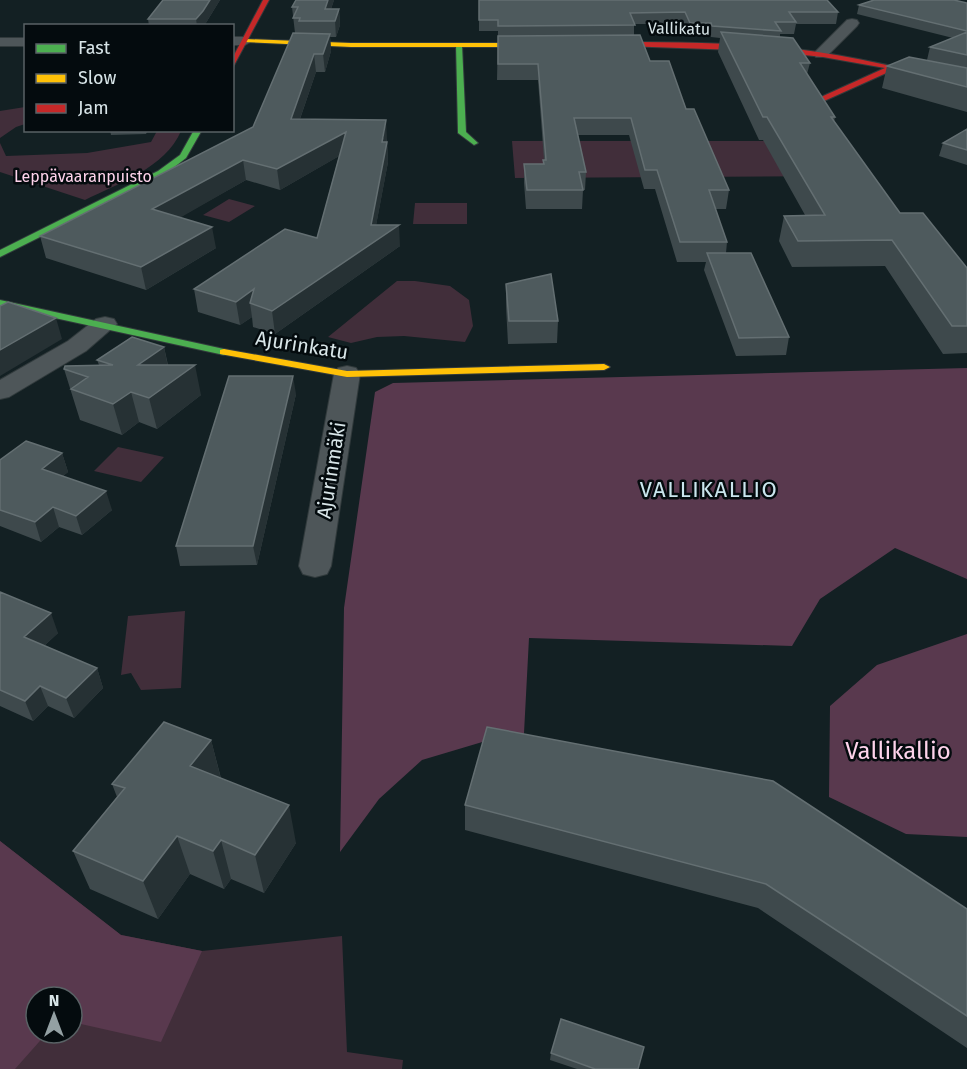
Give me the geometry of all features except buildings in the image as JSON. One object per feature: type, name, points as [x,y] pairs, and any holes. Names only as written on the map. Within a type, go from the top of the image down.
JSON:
[{"type":"main road","points":[[234,60],[238,45],[266,0]]},
{"type":"main road","name":"Vallikatu","points":[[579,44],[716,45],[820,54],[967,86]]},
{"type":"main road","points":[[238,45],[318,48],[351,45],[555,45]]},
{"type":"main road","points":[[459,45],[462,133],[474,143]]},
{"type":"main road","points":[[824,99],[892,68]]},
{"type":"main road","points":[[0,254],[161,173],[183,156],[197,132]]},
{"type":"main road","name":"Ajurinkatu","points":[[0,303],[105,324],[261,360],[347,374],[604,367]]},
{"type":"street","points":[[820,54],[852,23]]},
{"type":"street","points":[[0,42],[24,42]]},
{"type":"street","points":[[0,391],[77,346],[105,324]]},
{"type":"street","name":"Ajurinmäki","points":[[315,566],[347,374]]},
{"type":"green space","name":"Leppävaaranpuisto","points":[[24,107],[24,124],[0,138],[0,111]]},
{"type":"green space","name":"Leppävaaranpuisto","points":[[156,132],[180,132],[174,144],[153,165],[85,200],[0,172],[0,143],[6,156],[87,153],[151,142]]},
{"type":"green space","points":[[512,141],[822,141],[843,176],[515,178]]},
{"type":"green space","points":[[229,199],[255,206],[229,222],[203,215]]},
{"type":"green space","points":[[415,203],[467,203],[467,224],[413,224]]},
{"type":"green space","points":[[397,281],[450,286],[469,300],[473,326],[465,342],[404,336],[377,337],[351,343],[328,337]]},
{"type":"green space","name":"Vallikallio","points":[[967,368],[967,579],[895,548],[820,599],[792,646],[529,638],[523,752],[489,740],[422,760],[379,799],[340,852],[344,608],[375,392],[393,383]]},
{"type":"green space","points":[[118,447],[164,457],[141,482],[94,471]]},
{"type":"green space","points":[[185,611],[181,688],[141,690],[131,673],[121,675],[128,616]]},
{"type":"green space","name":"Vallikallio","points":[[967,634],[967,837],[906,834],[829,797],[830,706],[877,665]]},
{"type":"green space","points":[[0,841],[121,935],[202,951],[342,936],[347,1052],[403,1060],[402,1069],[0,1069]]},
{"type":"green space","points":[[0,841],[121,935],[202,951],[161,1042],[84,1025],[84,985],[24,985],[24,1045],[36,1045],[15,1069],[0,1069]]},
{"type":"traffic: fast","points":[[459,45],[462,133],[474,143]]},
{"type":"traffic: fast","points":[[0,254],[161,173],[183,156],[197,132]]},
{"type":"traffic: fast","points":[[0,303],[224,352]]},
{"type":"traffic: slow","points":[[245,41],[351,45],[543,45]]},
{"type":"traffic: slow","points":[[224,352],[347,374],[604,367]]},
{"type":"traffic: jam","points":[[234,63],[266,0]]},
{"type":"traffic: jam","points":[[598,44],[711,45],[795,51],[877,65],[967,86]]},
{"type":"traffic: jam","points":[[824,99],[892,68]]},
{"type":"district","name":"VALLIKALLIO","points":[[709,489]]}]
